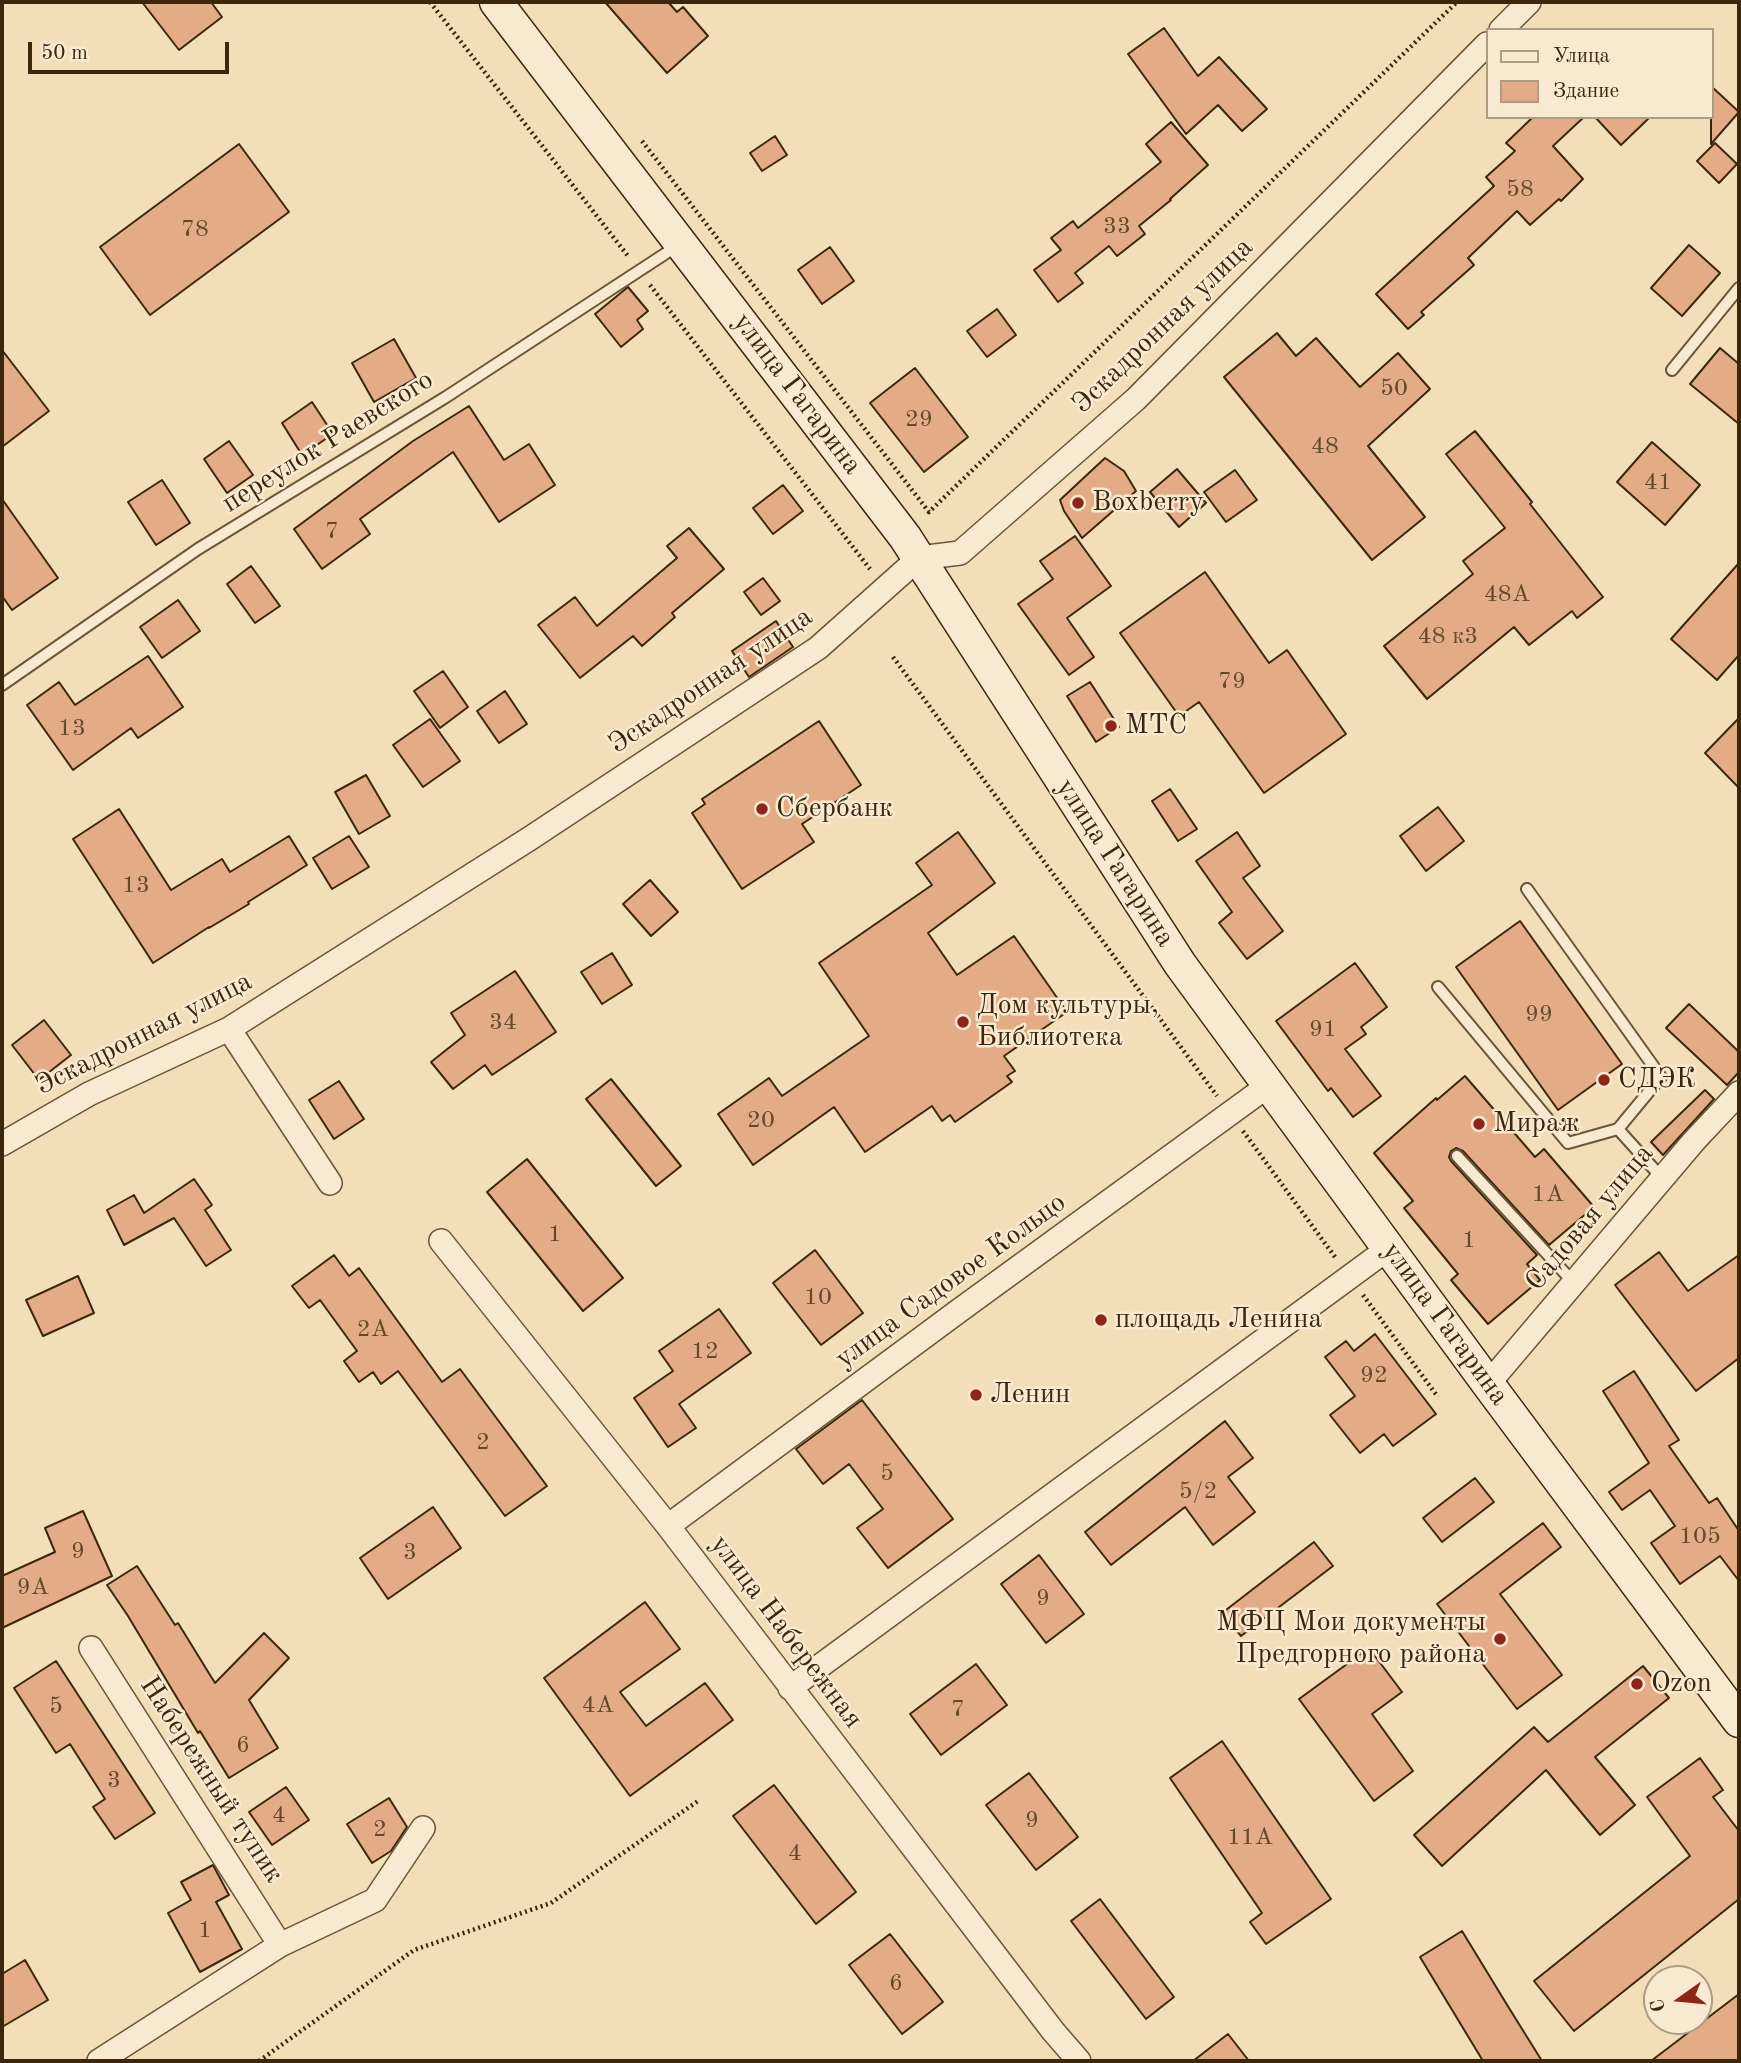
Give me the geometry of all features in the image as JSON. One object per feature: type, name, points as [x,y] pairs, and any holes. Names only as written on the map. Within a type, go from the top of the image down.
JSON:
[{"type":"street","name":"улица Гагарина","points":[[496,2],[905,537],[1180,964],[1739,1721]]},
{"type":"street","points":[[1503,28],[1529,2]]},
{"type":"street","name":"Эскадронная улица","points":[[2,1144],[89,1094],[229,1029],[529,839],[818,648],[919,558],[960,554],[1136,399],[1486,45]]},
{"type":"street","points":[[229,1029],[330,1183]]},
{"type":"street","name":"улица Садовое Кольцо","points":[[668,1526],[1269,1085]]},
{"type":"street","name":"Садовая улица","points":[[1488,1384],[1694,1140],[1739,1093]]},
{"type":"street","name":"улица Набережная","points":[[441,1241],[668,1526],[1053,2031],[1079,2061]]},
{"type":"street","points":[[790,1688],[1389,1248]]},
{"type":"street","name":"Набережный тупик","points":[[91,1648],[280,1945]]},
{"type":"street","points":[[99,2061],[280,1945],[375,1900],[423,1828]]},
{"type":"lane","name":"переулок Раевского","points":[[2,684],[198,550],[446,397],[681,243]]},
{"type":"lane","points":[[1672,370],[1739,288]]},
{"type":"lane","points":[[1438,987],[1568,1143],[1618,1129],[1661,1077],[1527,889]]},
{"type":"lane","points":[[1618,1129],[1662,1178]]},
{"type":"lane","points":[[1457,1156],[1574,1283]]},
{"type":"path","points":[[430,2],[885,588]]},
{"type":"path","points":[[635,132],[929,512],[1457,2]]},
{"type":"path","points":[[893,657],[1438,1396]]},
{"type":"path","points":[[259,2061],[414,1950],[551,1903],[698,1801]]},
{"type":"building","points":[[142,2],[211,2],[222,17],[179,50]]},
{"type":"building","points":[[605,2],[668,2],[677,12],[683,7],[708,36],[667,73]]},
{"type":"building","points":[[1164,28],[1198,76],[1219,57],[1267,109],[1242,131],[1218,105],[1186,134],[1128,54]]},
{"type":"building","points":[[1713,88],[1739,112],[1711,144],[1713,119]]},
{"type":"building","points":[[1531,119],[1582,119],[1553,146],[1583,179],[1561,201],[1559,199],[1530,225],[1517,211],[1468,258],[1474,265],[1421,312],[1424,315],[1408,329],[1376,294],[1494,186],[1486,177],[1515,151],[1506,143]]},
{"type":"building","points":[[1597,119],[1648,119],[1621,145]]},
{"type":"building","points":[[1171,122],[1208,165],[1139,226],[1145,234],[1117,256],[1109,246],[1075,273],[1083,283],[1058,302],[1034,270],[1061,250],[1051,238],[1073,221],[1078,228],[1161,162],[1146,144]]},
{"type":"building","points":[[775,136],[787,155],[762,171],[750,153]]},
{"type":"building","points":[[1715,143],[1737,164],[1719,183],[1697,161]]},
{"type":"building","points":[[239,144],[289,212],[150,315],[100,247]]},
{"type":"building","points":[[1689,245],[1720,273],[1682,316],[1651,288]]},
{"type":"building","points":[[830,247],[854,281],[822,304],[798,270]]},
{"type":"building","points":[[628,287],[648,311],[637,320],[643,329],[621,347],[595,314]]},
{"type":"building","points":[[997,309],[1016,335],[987,357],[967,331]]},
{"type":"building","points":[[1277,333],[1296,356],[1316,338],[1360,387],[1398,353],[1430,389],[1368,446],[1425,517],[1372,560],[1224,377]]},
{"type":"building","points":[[394,339],[416,378],[374,402],[352,363]]},
{"type":"building","points":[[1720,348],[1739,364],[1739,424],[1690,384]]},
{"type":"building","points":[[2,350],[49,411],[2,447]]},
{"type":"building","points":[[915,368],[968,437],[924,472],[870,403]]},
{"type":"building","points":[[312,402],[333,434],[302,455],[282,423]]},
{"type":"building","points":[[469,406],[504,460],[529,444],[555,485],[499,522],[453,452],[360,519],[370,534],[322,569],[294,529],[413,441]]},
{"type":"building","points":[[1475,431],[1603,597],[1577,618],[1572,611],[1529,645],[1514,627],[1427,699],[1384,646],[1473,574],[1463,561],[1505,528],[1446,454]]},
{"type":"building","points":[[229,441],[253,475],[227,493],[204,459]]},
{"type":"building","points":[[1652,442],[1700,485],[1665,525],[1617,482]]},
{"type":"building","points":[[1105,458],[1124,471],[1136,491],[1082,538],[1060,500]]},
{"type":"building","points":[[1177,469],[1206,503],[1179,527],[1150,492]]},
{"type":"building","points":[[1235,470],[1257,500],[1226,522],[1204,492]]},
{"type":"building","points":[[162,480],[190,523],[156,545],[128,502]]},
{"type":"building","points":[[783,485],[803,511],[773,534],[753,508]]},
{"type":"building","points":[[2,499],[58,578],[12,610],[2,596]]},
{"type":"building","points":[[689,528],[724,569],[672,613],[675,617],[642,646],[633,636],[580,678],[538,625],[575,597],[597,626],[677,558],[667,546]]},
{"type":"building","points":[[1075,536],[1111,586],[1067,618],[1094,657],[1069,675],[1018,604],[1053,579],[1040,561]]},
{"type":"building","points":[[1739,563],[1739,655],[1717,680],[1671,639]]},
{"type":"building","points":[[251,566],[280,606],[255,623],[227,584]]},
{"type":"building","points":[[1205,572],[1269,663],[1287,650],[1346,734],[1264,793],[1199,702],[1179,716],[1120,633]]},
{"type":"building","points":[[763,578],[780,601],[761,615],[744,592]]},
{"type":"building","points":[[178,600],[200,631],[162,658],[140,627]]},
{"type":"building","points":[[776,621],[793,647],[749,677],[732,651]]},
{"type":"building","points":[[148,656],[183,707],[138,738],[131,728],[73,770],[27,705],[59,682],[75,705]]},
{"type":"building","points":[[443,671],[468,707],[440,728],[414,691]]},
{"type":"building","points":[[1090,682],[1119,727],[1096,742],[1067,696]]},
{"type":"building","points":[[505,691],[527,724],[499,743],[477,711]]},
{"type":"building","points":[[1739,718],[1739,788],[1705,753]]},
{"type":"building","points":[[430,719],[460,761],[423,787],[393,745]]},
{"type":"building","name":"Сбербанк","points":[[819,721],[861,785],[802,824],[814,842],[742,889],[692,813],[705,804],[702,799]]},
{"type":"building","points":[[366,775],[390,816],[359,834],[335,792]]},
{"type":"building","points":[[1170,789],[1197,829],[1178,841],[1152,801]]},
{"type":"building","points":[[1438,807],[1464,841],[1426,871],[1400,836]]},
{"type":"building","points":[[119,809],[171,890],[222,859],[230,872],[289,836],[307,865],[153,963],[73,839]]},
{"type":"building","name":"Дом культуры, Библиотека","points":[[958,832],[995,883],[928,933],[957,975],[1014,936],[1067,1012],[1004,1056],[1015,1071],[1007,1076],[1012,1082],[955,1122],[950,1115],[942,1121],[932,1106],[865,1152],[834,1107],[753,1165],[718,1114],[769,1078],[782,1096],[869,1036],[819,963],[932,885],[916,863]]},
{"type":"building","points":[[1237,832],[1260,866],[1243,878],[1283,931],[1247,959],[1219,923],[1232,912],[1196,861]]},
{"type":"building","points":[[349,836],[369,867],[332,889],[313,858]]},
{"type":"building","points":[[650,880],[678,912],[651,936],[623,904]]},
{"type":"building","points":[[1520,921],[1622,1064],[1558,1110],[1456,967]]},
{"type":"building","points":[[612,953],[632,985],[602,1004],[581,972]]},
{"type":"building","points":[[1355,963],[1387,1007],[1361,1027],[1366,1034],[1345,1049],[1381,1096],[1353,1117],[1331,1088],[1328,1091],[1276,1021]]},
{"type":"building","points":[[515,971],[556,1032],[492,1075],[485,1065],[453,1089],[431,1062],[465,1035],[451,1013]]},
{"type":"building","points":[[1689,1004],[1739,1052],[1739,1072],[1727,1085],[1666,1028]]},
{"type":"building","points":[[44,1020],[71,1055],[39,1080],[12,1045]]},
{"type":"building","points":[[1465,1076],[1535,1157],[1544,1149],[1594,1207],[1549,1245],[1463,1151],[1456,1148],[1451,1151],[1451,1161],[1537,1255],[1527,1264],[1540,1280],[1488,1324],[1451,1280],[1458,1274],[1404,1208],[1413,1201],[1374,1153]]},
{"type":"building","points":[[611,1079],[681,1166],[656,1186],[586,1099]]},
{"type":"building","points":[[339,1081],[364,1119],[334,1139],[309,1100]]},
{"type":"building","points":[[1705,1090],[1714,1099],[1663,1155],[1651,1142]]},
{"type":"building","points":[[527,1159],[623,1278],[583,1311],[487,1192]]},
{"type":"building","points":[[194,1179],[212,1205],[205,1210],[231,1250],[206,1266],[174,1218],[124,1245],[107,1210],[134,1195],[144,1213]]},
{"type":"building","points":[[815,1250],[863,1313],[821,1345],[773,1283]]},
{"type":"building","points":[[1659,1252],[1688,1291],[1739,1255],[1739,1358],[1696,1391],[1615,1285]]},
{"type":"building","points":[[334,1255],[349,1276],[359,1268],[442,1382],[460,1369],[547,1486],[505,1516],[398,1371],[381,1384],[373,1372],[359,1382],[344,1361],[357,1351],[320,1300],[309,1308],[292,1286]]},
{"type":"building","points":[[78,1276],[94,1313],[43,1336],[26,1300]]},
{"type":"building","points":[[719,1309],[751,1353],[679,1404],[696,1428],[668,1447],[634,1398],[673,1371],[659,1351]]},
{"type":"building","points":[[1375,1334],[1436,1414],[1393,1446],[1384,1434],[1360,1453],[1330,1415],[1355,1396],[1325,1357],[1346,1341],[1354,1351]]},
{"type":"building","points":[[1634,1371],[1679,1440],[1669,1446],[1709,1503],[1717,1498],[1739,1531],[1739,1581],[1720,1556],[1680,1584],[1651,1543],[1675,1526],[1650,1490],[1622,1510],[1609,1492],[1649,1463],[1603,1391]]},
{"type":"building","points":[[862,1400],[953,1519],[888,1568],[857,1528],[883,1509],[849,1464],[823,1484],[796,1449]]},
{"type":"building","points":[[1225,1421],[1253,1458],[1228,1477],[1255,1512],[1213,1545],[1185,1507],[1111,1565],[1085,1532]]},
{"type":"building","points":[[1475,1478],[1494,1502],[1442,1542],[1423,1518]]},
{"type":"building","points":[[433,1507],[461,1548],[388,1599],[360,1558]]},
{"type":"building","points":[[83,1511],[112,1576],[2,1628],[2,1576],[55,1552],[45,1528]]},
{"type":"building","name":"МФЦ Мои документы Предгорного района","points":[[1543,1523],[1561,1547],[1500,1594],[1562,1675],[1517,1709],[1437,1604]]},
{"type":"building","points":[[1314,1542],[1333,1566],[1241,1636],[1222,1613]]},
{"type":"building","points":[[1039,1555],[1084,1614],[1046,1643],[1001,1584]]},
{"type":"building","points":[[137,1566],[175,1625],[178,1623],[215,1683],[264,1633],[289,1658],[249,1700],[278,1748],[229,1778],[200,1731],[198,1733],[107,1585]]},
{"type":"building","points":[[645,1602],[680,1649],[620,1692],[646,1726],[705,1683],[733,1720],[630,1796],[544,1678]]},
{"type":"building","points":[[1369,1648],[1402,1692],[1372,1714],[1413,1771],[1374,1801],[1299,1699]]},
{"type":"building","points":[[56,1661],[155,1813],[115,1839],[93,1807],[105,1799],[70,1744],[56,1753],[14,1688]]},
{"type":"building","points":[[976,1664],[1007,1705],[941,1755],[910,1714]]},
{"type":"building","points":[[1643,1666],[1669,1698],[1595,1757],[1635,1805],[1600,1835],[1546,1770],[1442,1866],[1414,1835],[1534,1727],[1548,1742]]},
{"type":"building","points":[[1222,1741],[1331,1899],[1266,1944],[1250,1922],[1262,1913],[1170,1778]]},
{"type":"building","points":[[1700,1758],[1723,1790],[1713,1797],[1739,1831],[1739,1899],[1656,1965],[1643,1965],[1643,1976],[1574,2031],[1534,1981],[1690,1856],[1647,1797]]},
{"type":"building","points":[[1029,1773],[1078,1837],[1036,1870],[986,1805]]},
{"type":"building","points":[[774,1785],[856,1892],[816,1924],[733,1816]]},
{"type":"building","points":[[286,1787],[309,1820],[272,1845],[249,1812]]},
{"type":"building","points":[[389,1798],[407,1827],[391,1851],[372,1863],[347,1824]]},
{"type":"building","points":[[213,1865],[229,1895],[216,1902],[242,1949],[200,1972],[168,1913],[191,1900],[181,1882]]},
{"type":"building","points":[[1100,1899],[1174,1997],[1146,2019],[1071,1921]]},
{"type":"building","points":[[1462,1931],[1542,2061],[1483,2061],[1420,1957]]},
{"type":"building","points":[[890,1934],[943,2002],[902,2034],[849,1965]]},
{"type":"building","points":[[25,1960],[48,2000],[2,2027],[2,1974]]},
{"type":"building","points":[[1739,1994],[1739,2061],[1651,2061],[1685,2035],[1713,2035],[1713,2014]]},
{"type":"building","points":[[1228,2034],[1249,2061],[1193,2061]]},
{"type":"place","name":"Boxberry","points":[[1078,503]]},
{"type":"place","name":"МТС","points":[[1111,726]]},
{"type":"place","name":"Сбербанк","points":[[762,809]]},
{"type":"place","name":"Дом культуры, Библиотека","points":[[963,1022]]},
{"type":"place","name":"СДЭК","points":[[1604,1080]]},
{"type":"place","name":"Мираж","points":[[1479,1124]]},
{"type":"place","name":"площадь Ленина","points":[[1101,1320]]},
{"type":"place","name":"Ленин","points":[[976,1395]]},
{"type":"place","name":"МФЦ Мои документы Предгорного района","points":[[1500,1639]]},
{"type":"place","name":"Ozon","points":[[1637,1684]]}]
